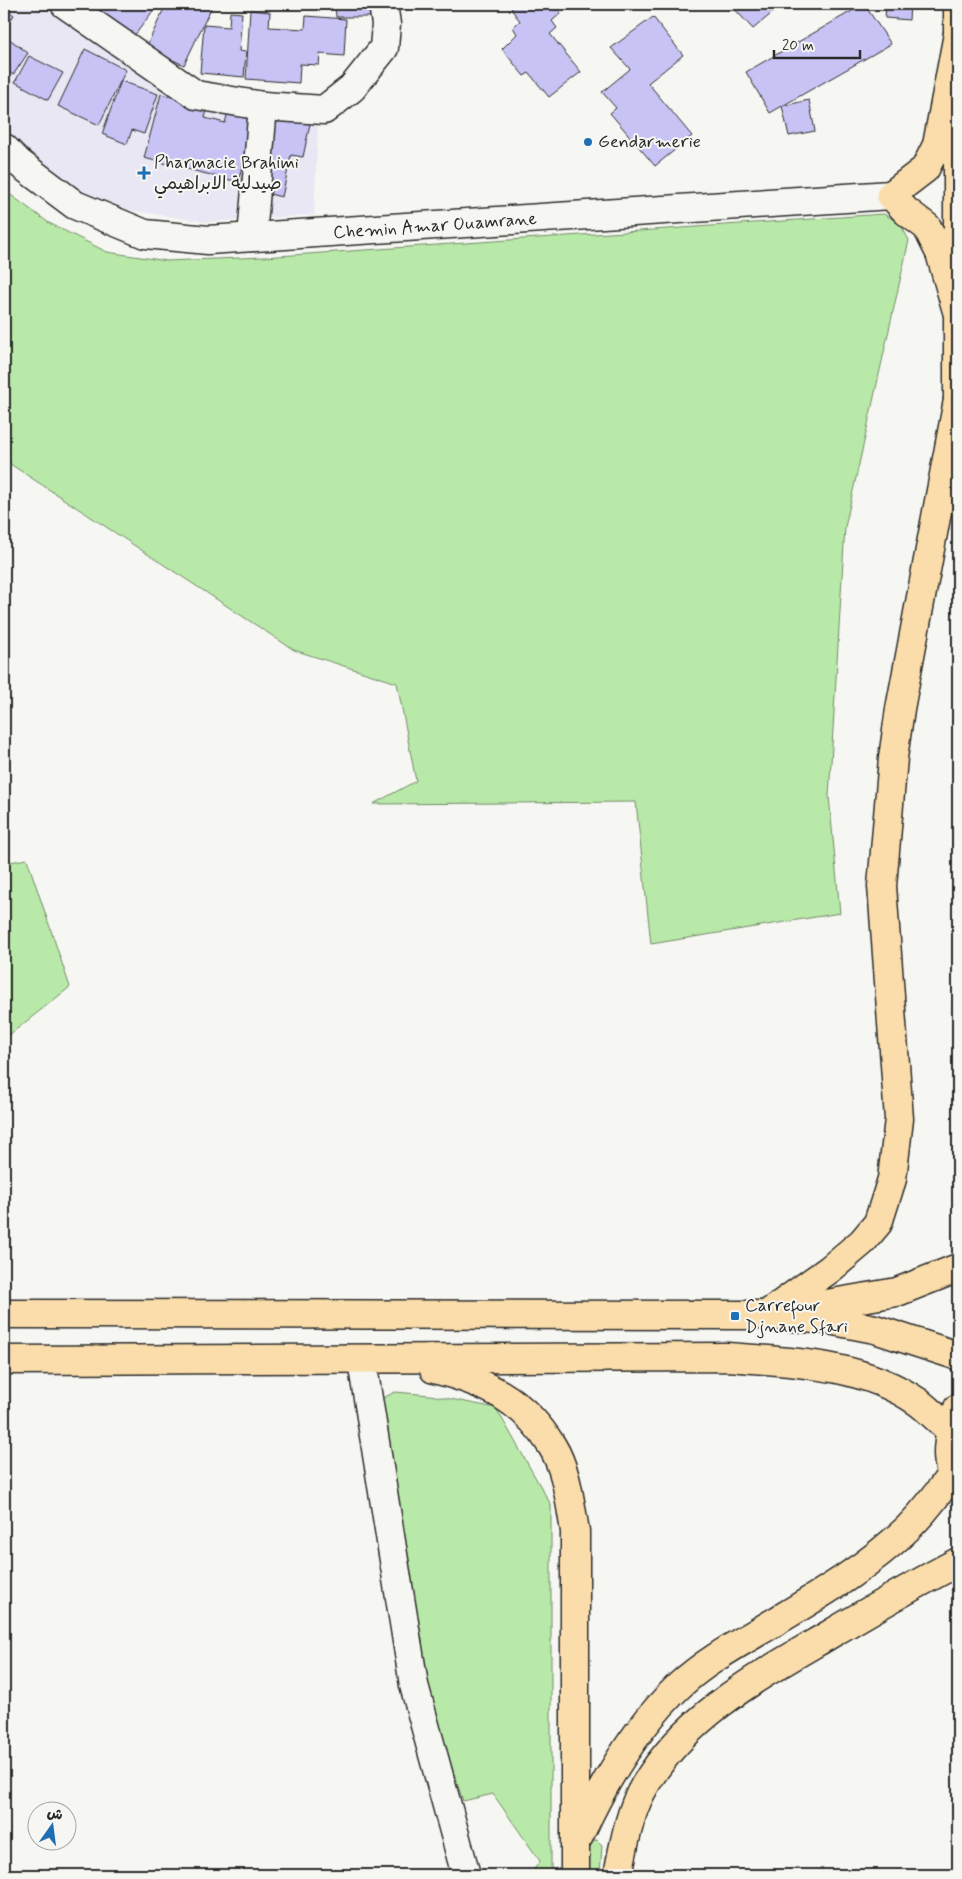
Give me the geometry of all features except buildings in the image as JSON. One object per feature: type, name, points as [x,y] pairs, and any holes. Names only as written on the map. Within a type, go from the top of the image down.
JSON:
[{"type":"highway","points":[[958,10],[958,121]]},
{"type":"highway","points":[[956,311],[940,253],[927,227],[906,211],[891,195],[925,169],[937,145],[958,34]]},
{"type":"highway","points":[[958,147],[956,311],[958,440]]},
{"type":"highway","points":[[766,1315],[830,1269],[862,1242],[878,1223],[892,1179],[899,1120],[882,886],[892,768],[900,709],[958,400]]},
{"type":"highway","points":[[766,1315],[897,1292],[958,1268]]},
{"type":"highway","points":[[4,1314],[766,1315],[829,1320],[875,1328],[958,1356]]},
{"type":"highway","points":[[4,1360],[727,1357],[789,1362],[839,1369],[886,1384],[954,1419],[948,1454],[955,1480],[907,1529],[869,1560],[826,1591],[723,1653],[681,1684],[654,1713],[621,1758],[594,1803],[575,1846]]},
{"type":"highway","points":[[399,1359],[470,1378],[499,1391],[528,1416],[553,1447],[568,1486],[575,1530],[575,1875]]},
{"type":"highway","points":[[618,1875],[626,1832],[645,1785],[672,1747],[707,1714],[756,1678],[918,1583],[958,1562]]},
{"type":"street","points":[[65,4],[196,95],[263,106],[324,110],[352,88],[384,48],[386,24],[383,4]]},
{"type":"street","points":[[252,237],[263,106]]},
{"type":"street","name":"Chemin Amar Ouamrane","points":[[4,148],[19,164],[75,205],[145,234],[208,240],[891,195]]},
{"type":"street","points":[[362,1360],[414,1684],[466,1875]]},
{"type":"shaded area","points":[[4,4],[63,4],[190,90],[319,102],[314,215],[206,222],[122,209],[72,187],[4,130]]},
{"type":"green space","points":[[4,190],[49,223],[107,252],[167,261],[264,257],[884,214],[900,224],[909,240],[845,527],[829,796],[840,913],[651,944],[636,802],[373,804],[416,781],[397,683],[294,650],[4,460]]},
{"type":"green space","points":[[27,859],[70,987],[4,1039],[4,863]]},
{"type":"green space","points":[[395,1392],[430,1395],[496,1408],[551,1505],[551,1875],[530,1875],[540,1861],[493,1794],[463,1801],[424,1683],[381,1399]]},
{"type":"green space","points":[[597,1840],[602,1845],[600,1875],[587,1875],[588,1845],[591,1841]]},
{"type":"place","name":"Gendarmerie","points":[[588,142]]},
{"type":"place","name":"Pharmacie Brahimi صيدلية الابراهيمي","points":[[144,173]]},
{"type":"place","name":"Carrefour Djnane Sfari","points":[[735,1316]]}]
